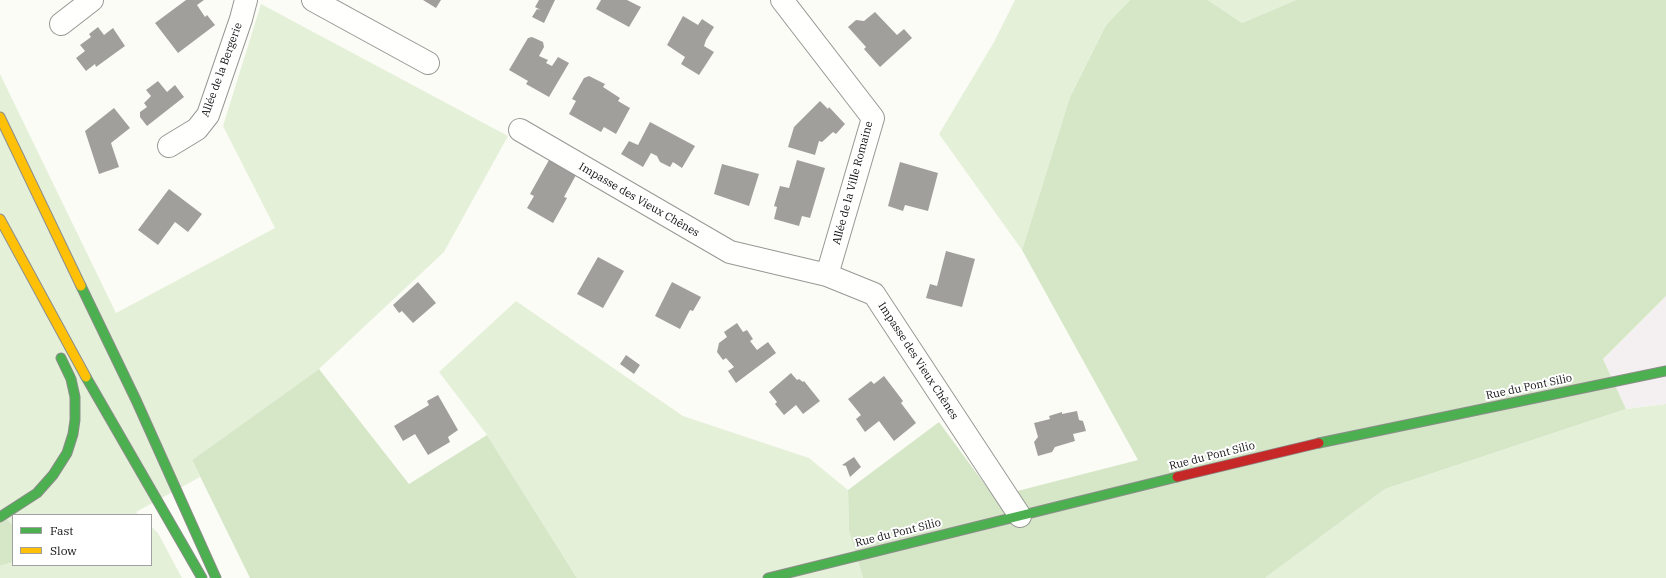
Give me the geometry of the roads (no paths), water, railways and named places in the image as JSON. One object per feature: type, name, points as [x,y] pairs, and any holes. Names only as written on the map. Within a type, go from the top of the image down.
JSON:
[{"type":"main road","points":[[0,117],[136,400],[216,578]]},
{"type":"main road","points":[[0,219],[92,388],[202,578]]},
{"type":"main road","points":[[24,264],[34,301]]},
{"type":"main road","points":[[0,517],[37,493],[54,474],[67,453],[73,434],[75,420],[75,397],[71,379],[57,351]]},
{"type":"main road","name":"Rue du Pont Silio","points":[[768,578],[1289,449],[1666,371]]},
{"type":"street","points":[[61,24],[92,0]]},
{"type":"street","name":"Allée de la Bergerie","points":[[169,146],[197,130],[208,115],[241,19],[246,0]]},
{"type":"street","points":[[313,0],[428,63]]},
{"type":"street","name":"Allée de la Ville Romaine","points":[[782,0],[873,118],[827,274]]},
{"type":"street","name":"Impasse des Vieux Chênes","points":[[520,130],[730,252],[827,274],[874,294],[1020,516]]}]
